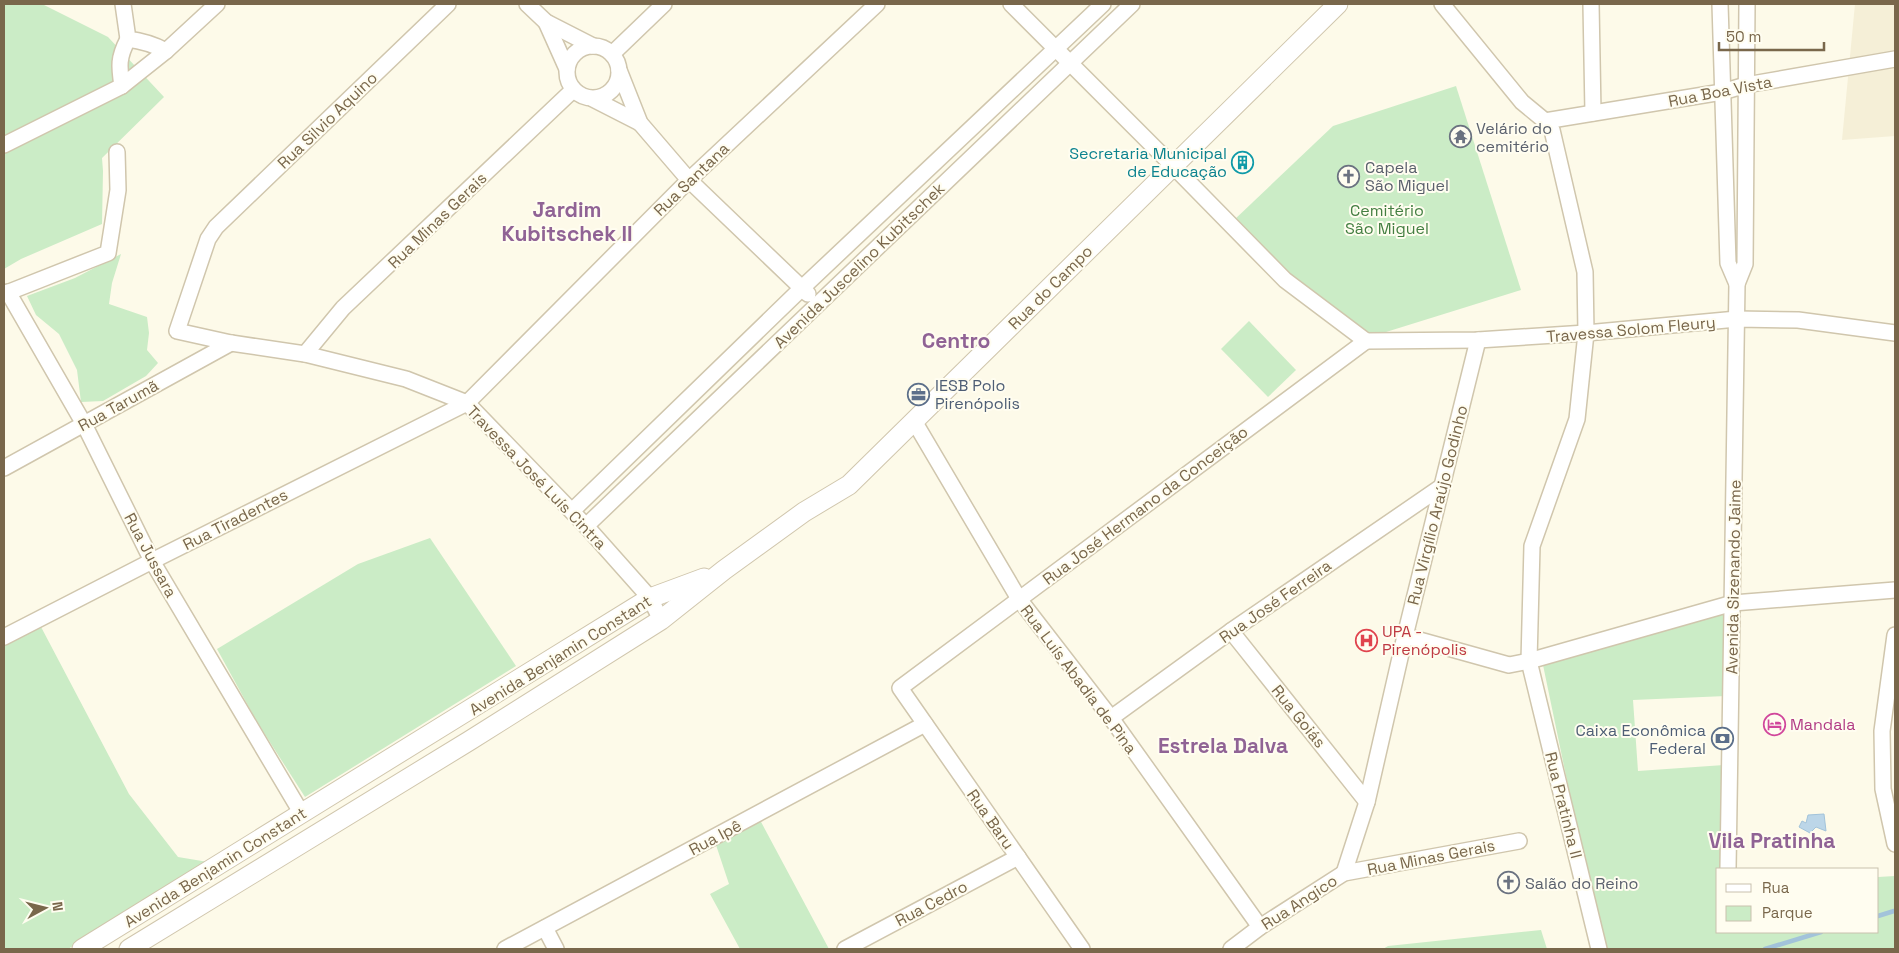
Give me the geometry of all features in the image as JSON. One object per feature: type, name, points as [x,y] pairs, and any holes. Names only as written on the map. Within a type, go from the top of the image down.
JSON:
[{"type":"street","points":[[122,86],[118,65],[121,52],[128,40],[123,4]]},
{"type":"street","points":[[4,145],[122,86],[166,51],[217,4]]},
{"type":"street","name":"Rua Silvio Aquino","points":[[178,331],[208,239],[216,227],[448,4]]},
{"type":"street","points":[[527,4],[546,22],[593,46],[604,48],[612,54],[617,61],[640,123],[689,180],[818,304]]},
{"type":"street","points":[[612,54],[664,4]]},
{"type":"street","name":"Rua Santana","points":[[467,403],[689,180],[877,4]]},
{"type":"street","points":[[1011,4],[1174,166],[1285,280],[1366,341]]},
{"type":"street","name":"Avenida Juscelino Kubitschek","points":[[572,511],[802,288],[1104,4]]},
{"type":"street","name":"Avenida Juscelino Kubitschek","points":[[586,526],[1132,4]]},
{"type":"street","name":"Rua do Campo","points":[[724,570],[804,512],[849,485],[1338,4]]},
{"type":"street","points":[[1442,4],[1522,102],[1545,121]]},
{"type":"street","points":[[1591,4],[1593,113]]},
{"type":"street","name":"Avenida Sizenando Jaime","points":[[1720,4],[1728,263],[1737,284],[1728,868]]},
{"type":"street","name":"Avenida Sizenando Jaime","points":[[1737,284],[1746,264],[1747,4]]},
{"type":"street","points":[[546,22],[567,69],[568,80],[573,90],[640,123]]},
{"type":"street","points":[[128,40],[142,40],[166,51]]},
{"type":"street","points":[[567,69],[576,52],[593,46]]},
{"type":"street","name":"Rua Boa Vista","points":[[1545,121],[1722,92],[1746,85],[1895,59]]},
{"type":"street","points":[[593,99],[600,98],[612,90],[619,77],[619,70]]},
{"type":"street","name":"Rua Minas Gerais","points":[[305,354],[343,308],[573,90]]},
{"type":"street","name":"Rua Pratinha II","points":[[1545,121],[1552,130],[1585,272],[1586,333],[1577,419],[1532,546],[1528,661],[1599,949]]},
{"type":"street","points":[[6,293],[108,253],[118,190],[117,152]]},
{"type":"street","name":"Rua Jussara","points":[[6,293],[84,424],[152,560],[302,814]]},
{"type":"street","name":"Travessa Solom Fleury","points":[[1366,341],[1478,340],[1586,333],[1737,319],[1798,320],[1895,333]]},
{"type":"street","name":"Travessa José Luís Cintra","points":[[178,331],[231,343],[305,354],[406,379],[467,403],[586,526],[650,598],[661,620]]},
{"type":"street","name":"Rua Virgílio Araújo Godinho","points":[[1344,873],[1367,802],[1405,636],[1478,340]]},
{"type":"street","name":"Rua José Hermano da Conceição","points":[[900,688],[1366,341]]},
{"type":"street","name":"Rua Tarumã","points":[[4,468],[231,343]]},
{"type":"street","points":[[721,367],[736,382]]},
{"type":"street","name":"Rua Tiradentes","points":[[4,637],[152,560],[467,403]]},
{"type":"street","name":"Rua Luís Abadia de Pina","points":[[914,421],[1019,600],[1111,718],[1260,927]]},
{"type":"street","name":"Rua José Ferreira","points":[[1111,718],[1231,631],[1441,487]]},
{"type":"street","name":"Avenida Benjamin Constant","points":[[82,949],[650,598],[724,570]]},
{"type":"street","name":"Avenida Benjamin Constant","points":[[129,949],[469,741],[661,620],[724,570]]},
{"type":"street","points":[[1405,636],[1509,665],[1732,603],[1895,590]]},
{"type":"street","name":"Rua Goiás","points":[[1231,631],[1367,802]]},
{"type":"street","points":[[1895,635],[1882,731],[1884,789],[1895,844]]},
{"type":"street","name":"Rua Baru","points":[[900,688],[1082,949]]},
{"type":"street","points":[[455,719],[469,741]]},
{"type":"street","name":"Rua Ipê","points":[[505,949],[926,724]]},
{"type":"street","name":"Rua Minas Gerais","points":[[1344,873],[1519,841]]},
{"type":"street","name":"Rua Cedro","points":[[845,949],[1018,857]]},
{"type":"street","name":"Rua Angico","points":[[1231,949],[1260,927],[1344,873]]},
{"type":"street","points":[[545,928],[556,949]]},
{"type":"shaded area","points":[[1855,4],[1895,4],[1895,136],[1842,140]]},
{"type":"green space","points":[[4,4],[42,4],[108,37],[164,97],[102,158],[102,224],[21,259],[4,269]]},
{"type":"green space","name":"Cemitério São Miguel","points":[[1456,86],[1521,290],[1370,337],[1288,277],[1233,221],[1333,126]]},
{"type":"green space","points":[[121,254],[112,283],[109,304],[147,317],[149,333],[147,350],[158,363],[146,376],[103,401],[81,402],[77,370],[59,334],[36,315],[27,296],[75,278]]},
{"type":"green space","points":[[1249,321],[1296,370],[1268,397],[1221,349]]},
{"type":"green space","points":[[430,538],[516,666],[305,797],[257,722],[217,649],[358,564]]},
{"type":"green space","points":[[1730,610],[1726,696],[1633,700],[1638,771],[1724,765],[1726,868],[1716,868],[1716,933],[1879,933],[1879,877],[1895,876],[1895,949],[1602,949],[1543,665]]},
{"type":"green space","points":[[40,625],[129,794],[178,857],[208,862],[68,949],[4,949],[4,644]]},
{"type":"green space","points":[[760,820],[829,949],[740,949],[710,894],[729,884],[716,845]]},
{"type":"green space","points":[[1541,930],[1547,949],[1383,949],[1388,946]]},
{"type":"water","points":[[1824,814],[1826,831],[1816,827],[1810,833],[1799,827],[1802,821],[1806,823],[1808,815]]},
{"type":"waterway","points":[[1879,916],[1894,911]]},
{"type":"waterway","points":[[1765,949],[1818,933]]},
{"type":"place","name":"Velário do cemitério","points":[[1460,137]]},
{"type":"place","name":"Secretaria Municipal de Educação","points":[[1243,162]]},
{"type":"place","name":"Capela São Miguel","points":[[1349,176]]},
{"type":"place","name":"IESB Polo Pirenópolis","points":[[919,394]]},
{"type":"place","name":"UPA - Pirenópolis","points":[[1366,640]]},
{"type":"place","name":"Mandala","points":[[1774,724]]},
{"type":"place","name":"Caixa Econômica Federal","points":[[1722,739]]},
{"type":"place","name":"Salão do Reino","points":[[1509,883]]},
{"type":"district","name":"Jardim Kubitschek II","points":[[567,222]]},
{"type":"district","name":"Centro","points":[[956,341]]},
{"type":"district","name":"Estrela Dalva","points":[[1223,746]]},
{"type":"district","name":"Vila Pratinha","points":[[1772,841]]}]
